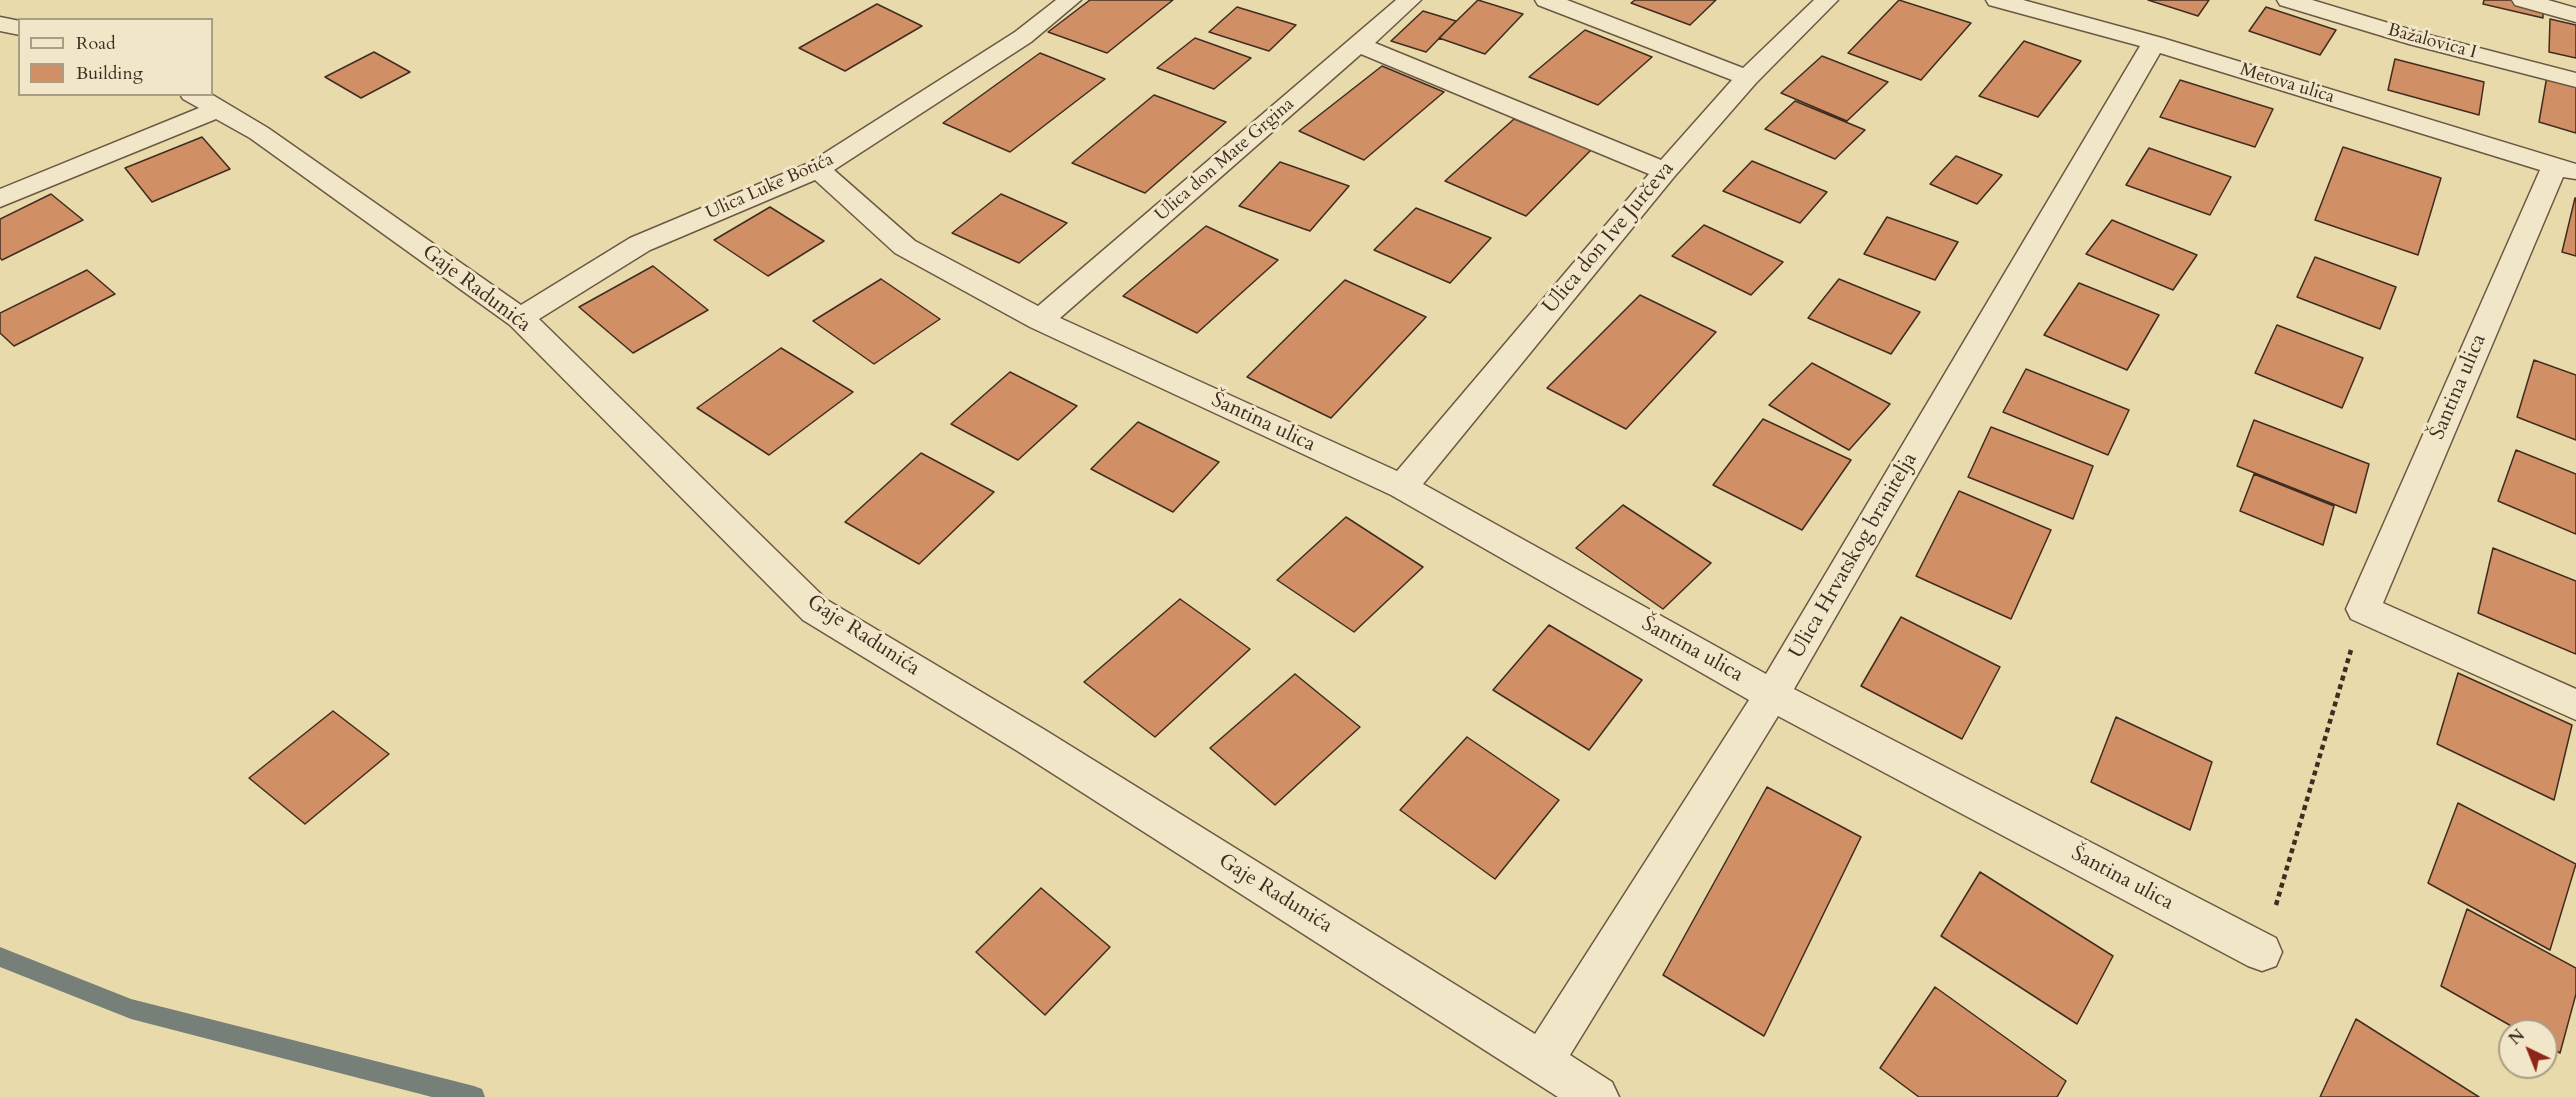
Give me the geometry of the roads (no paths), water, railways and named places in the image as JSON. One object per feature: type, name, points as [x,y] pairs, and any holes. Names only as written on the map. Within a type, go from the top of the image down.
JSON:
[{"type":"street","name":"Ulica Luke Botića","points":[[520,318],[640,244],[818,169],[1023,37],[1070,0]]},
{"type":"street","name":"Ulica don Mate Grgina","points":[[1040,320],[1410,0]]},
{"type":"street","points":[[1546,0],[1747,78]]},
{"type":"street","name":"Ulica don Ive Jurčeva","points":[[1402,487],[1665,171],[1747,78],[1827,0]]},
{"type":"street","name":"Metova ulica","points":[[1997,0],[2154,44],[2565,169]]},
{"type":"street","name":"Bažalovica I","points":[[2288,0],[2417,39],[2576,80]]},
{"type":"street","points":[[2523,0],[2576,15]]},
{"type":"street","points":[[0,24],[18,28]]},
{"type":"street","name":"Ulica Hrvatskog branitelja","points":[[1542,1061],[1772,695],[2154,44]]},
{"type":"street","points":[[1359,45],[1665,171]]},
{"type":"street","points":[[0,199],[206,102]]},
{"type":"street","name":"Gaje Radunića","points":[[206,102],[259,133],[520,318],[815,610],[1032,741],[1597,1097]]},
{"type":"street","name":"Šantina ulica","points":[[818,169],[905,247],[1040,320],[1402,487],[1772,695],[2262,952]]},
{"type":"street","name":"Šantina ulica","points":[[2565,169],[2363,609],[2576,705]]},
{"type":"waterway","points":[[0,957],[131,1009],[474,1097]]}]
